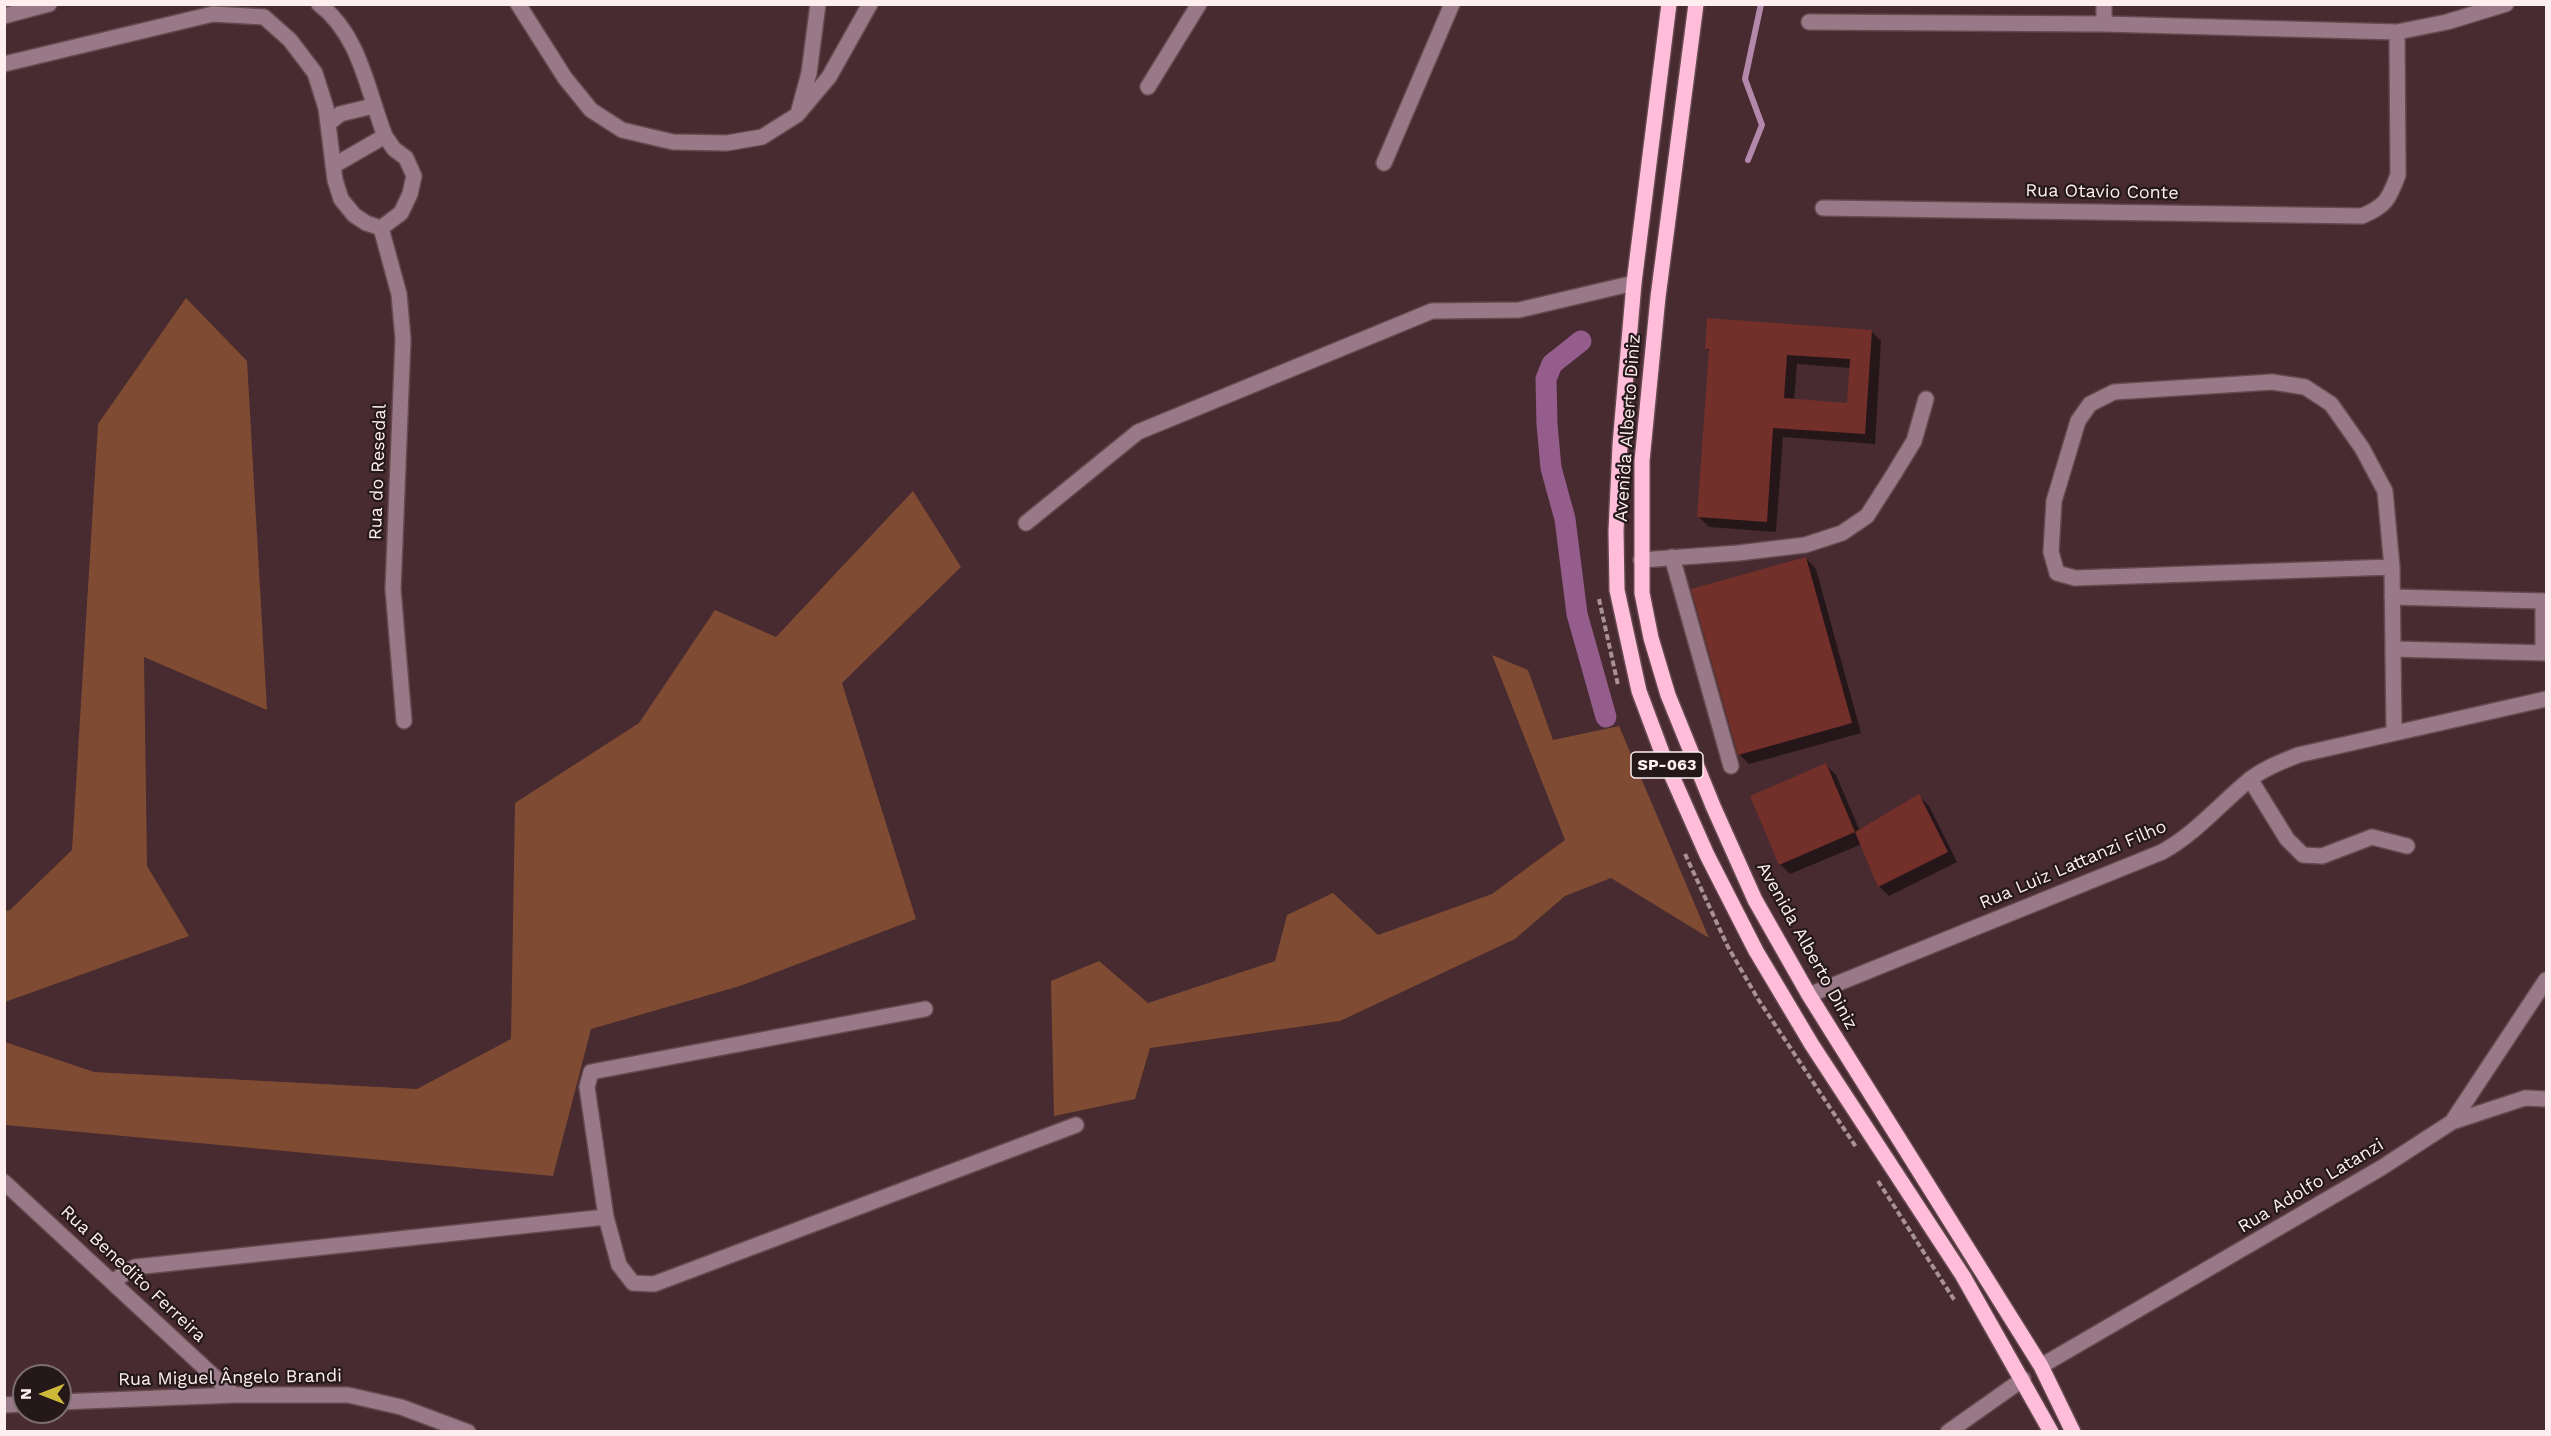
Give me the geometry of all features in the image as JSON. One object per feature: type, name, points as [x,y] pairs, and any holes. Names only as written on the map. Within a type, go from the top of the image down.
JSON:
[{"type":"main road","name":"Avenida Alberto Diniz","points":[[1670,4],[1634,283],[1620,445],[1616,531],[1617,590],[1639,691],[1664,758],[1707,855],[1756,951],[1812,1045],[1963,1276],[2051,1431]]},
{"type":"main road","name":"Avenida Alberto Diniz","points":[[1696,4],[1658,297],[1642,461],[1642,593],[1649,627],[1668,695],[1713,806],[1755,900],[1809,995],[2041,1366],[2073,1431]]},
{"type":"street","points":[[4,16],[50,4]]},
{"type":"street","points":[[4,64],[211,8],[228,13],[264,17],[290,40],[315,73],[328,124],[334,173],[341,199],[354,215],[366,224],[381,228],[401,213],[411,194],[414,176],[406,158],[394,149],[385,136],[351,41],[329,12],[319,4]]},
{"type":"street","points":[[518,4],[564,78],[591,110],[622,130],[673,142],[727,143],[762,137],[797,115],[829,77],[870,4]]},
{"type":"street","points":[[797,115],[809,73],[818,4]]},
{"type":"street","points":[[1148,87],[1199,4]]},
{"type":"street","points":[[1384,163],[1452,4]]},
{"type":"street","points":[[2104,4],[2104,24]]},
{"type":"street","points":[[1809,22],[2104,24],[2397,32],[2447,22],[2506,4]]},
{"type":"street","name":"Rua Otavio Conte","points":[[1823,208],[2362,216],[2380,209],[2390,197],[2398,175],[2397,32]]},
{"type":"street","points":[[328,124],[340,114],[373,106]]},
{"type":"street","points":[[334,173],[385,136]]},
{"type":"street","name":"Rua do Resedal","points":[[381,228],[399,294],[403,339],[393,589],[404,721]]},
{"type":"street","points":[[1026,523],[1138,432],[1432,311],[1519,310],[1634,283]]},
{"type":"street","points":[[2392,567],[2075,579],[2057,573],[2051,552],[2054,501],[2078,421],[2090,404],[2114,392],[2272,382],[2305,387],[2331,404],[2362,448],[2385,491],[2392,567],[2394,733]]},
{"type":"street","points":[[1641,560],[1805,545],[1842,533],[1867,516],[1892,477],[1914,441],[1926,399]]},
{"type":"street","points":[[1672,557],[1731,766]]},
{"type":"street","points":[[2392,597],[2543,601],[2545,652],[2393,649]]},
{"type":"street","name":"Rua Luiz Lattanzi Filho","points":[[1809,995],[2162,852],[2181,842],[2250,779],[2298,755],[2547,699]]},
{"type":"street","points":[[2250,779],[2287,839],[2302,855],[2322,856],[2372,837],[2407,846]]},
{"type":"street","name":"Rua Adolfo Latanzi","points":[[2041,1366],[2381,1168],[2452,1122],[2547,980]]},
{"type":"street","points":[[925,1008],[591,1072],[587,1087],[606,1216],[619,1265],[627,1278],[633,1283],[654,1284],[1076,1125]]},
{"type":"street","points":[[2452,1122],[2525,1098],[2547,1099]]},
{"type":"street","name":"Rua Benedito Ferreira","points":[[4,1182],[234,1395]]},
{"type":"street","points":[[112,1282],[135,1267],[606,1216]]},
{"type":"street","points":[[1948,1431],[2023,1379]]},
{"type":"street","name":"Rua Miguel Ângelo Brandi","points":[[72,1402],[234,1395],[348,1395],[401,1407],[468,1431]]},
{"type":"shaded area","points":[[186,298],[247,361],[267,710],[144,657],[147,866],[189,936],[5,1002],[5,911],[10,910],[72,850],[98,424]]},
{"type":"shaded area","points":[[913,491],[961,567],[842,683],[916,919],[740,986],[591,1029],[553,1176],[5,1125],[5,1042],[94,1072],[417,1089],[511,1039],[515,803],[639,723],[715,610],[776,637]]},
{"type":"shaded area","points":[[1492,655],[1528,670],[1553,740],[1619,726],[1709,938],[1611,878],[1565,896],[1515,939],[1340,1021],[1150,1048],[1135,1099],[1054,1116],[1051,981],[1099,961],[1148,1003],[1275,961],[1287,915],[1333,893],[1378,935],[1492,894],[1565,840]]},
{"type":"building","points":[[1707,318],[1872,330],[1865,434],[1773,428],[1767,522],[1697,517],[1709,349],[1705,349]],"holes":[[[1787,355],[1850,359],[1847,403],[1784,398]]]},
{"type":"building","points":[[1806,557],[1852,723],[1738,755],[1691,589]]},
{"type":"building","points":[[1826,763],[1855,832],[1779,865],[1750,796]]},
{"type":"building","points":[[1919,794],[1948,852],[1878,887],[1855,832]]},
{"type":"waterway","points":[[1748,160],[1762,125],[1745,79],[1761,4]]},
{"type":"waterway","points":[[1581,341],[1552,364],[1546,379],[1547,424],[1551,468],[1565,519],[1577,614],[1606,717]]}]
